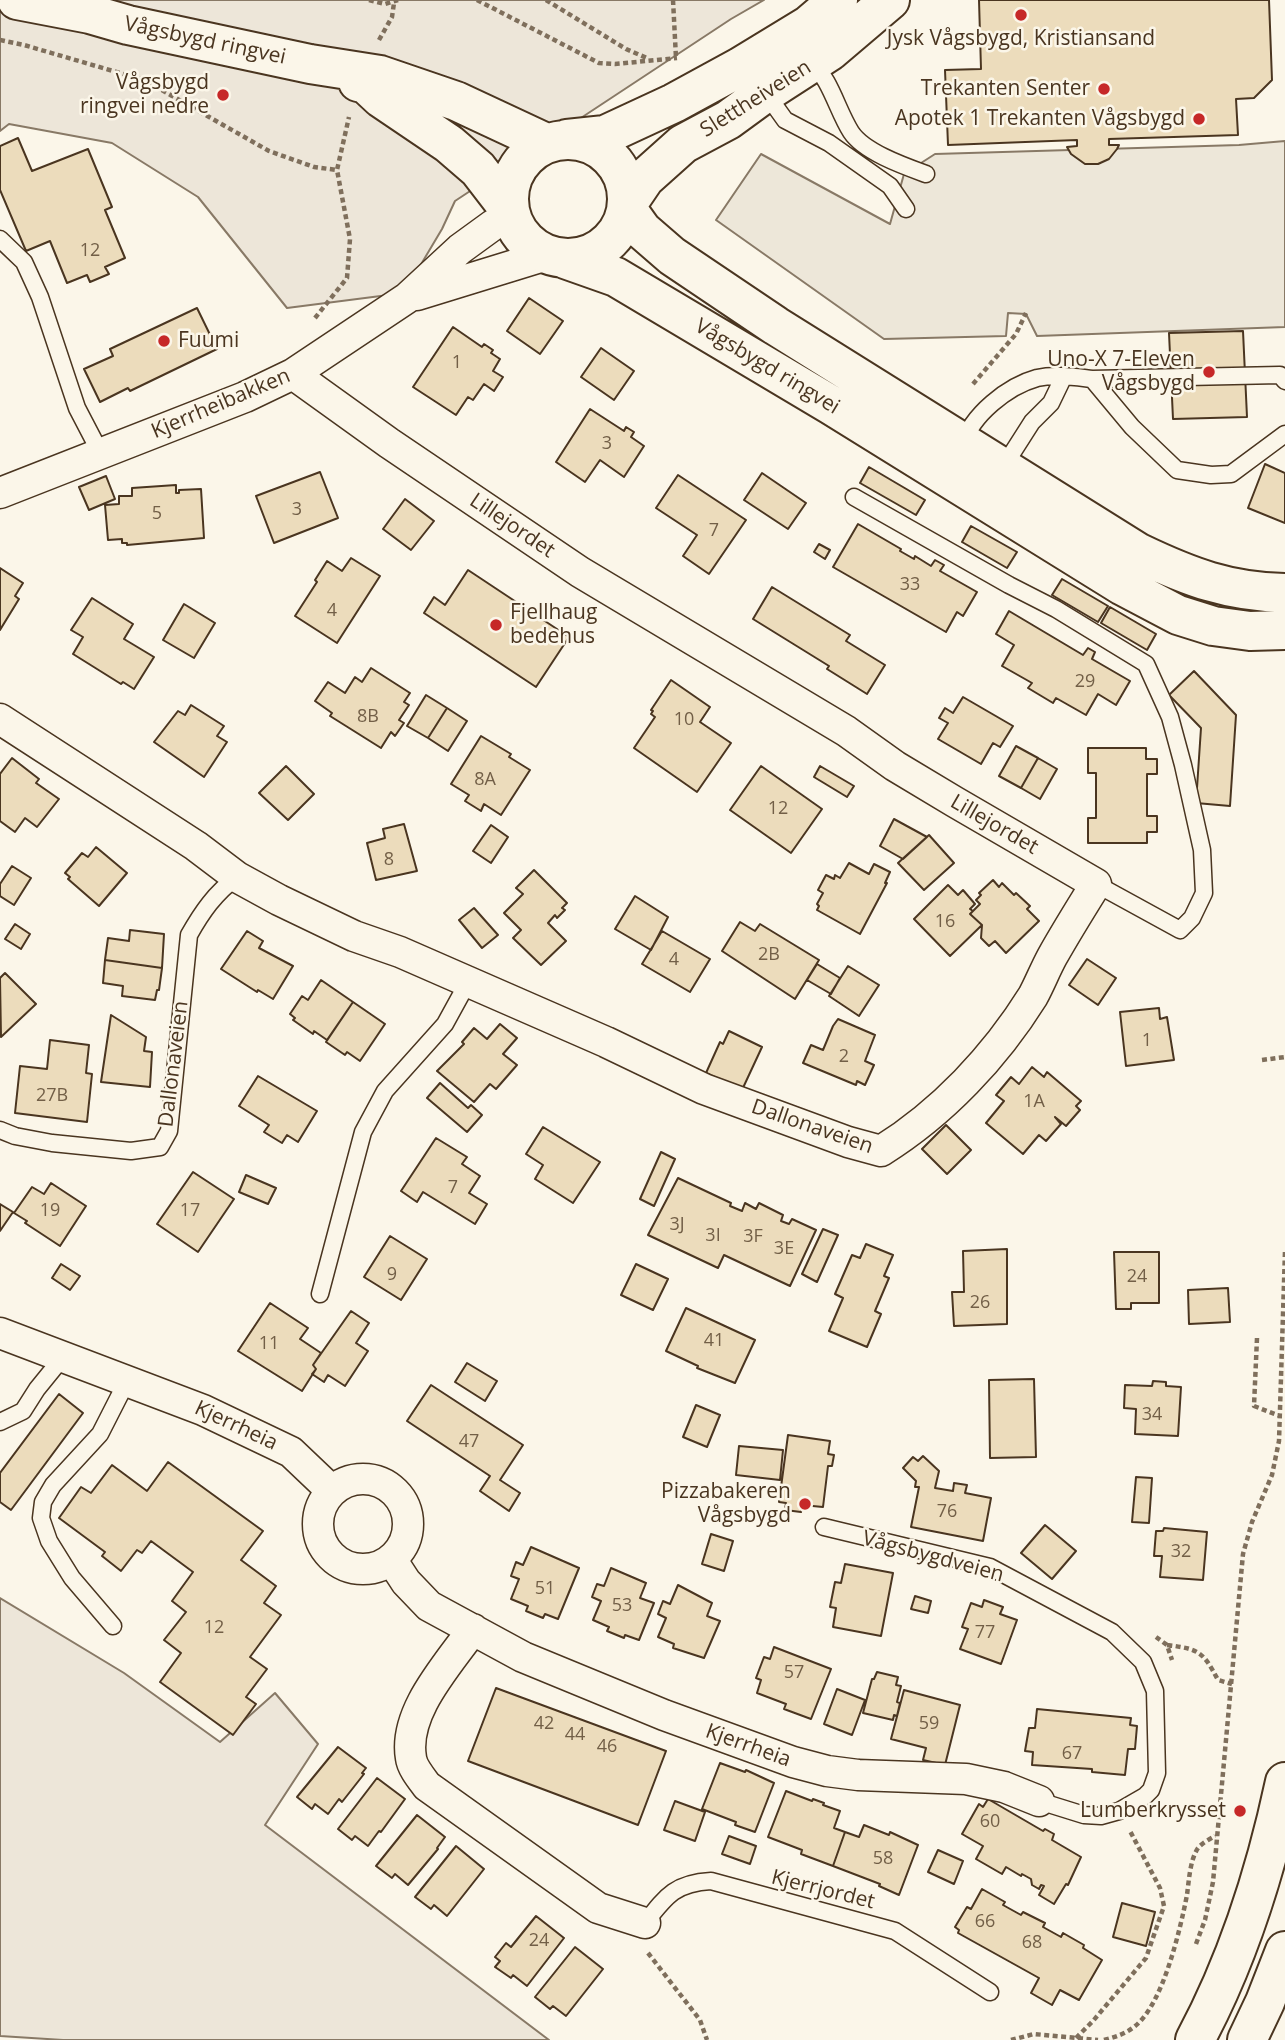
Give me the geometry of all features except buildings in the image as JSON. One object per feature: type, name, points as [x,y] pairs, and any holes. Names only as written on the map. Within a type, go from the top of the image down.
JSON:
[{"type":"street","name":"Vågsbygd ringvei","points":[[17,0],[310,64],[380,75],[557,141]]},
{"type":"street","name":"Slettheiveien","points":[[557,141],[605,135],[718,79],[809,25],[838,0]]},
{"type":"street","name":"Slettheiveien","points":[[628,206],[645,178],[683,144],[728,120],[813,63],[890,0]]},
{"type":"street","name":"Vågsbygd ringvei","points":[[310,64],[366,84],[381,98],[449,144],[478,169],[509,212]]},
{"type":"street","points":[[557,141],[592,144],[612,158],[625,178],[628,206],[620,230],[606,246],[586,256],[556,257],[531,246],[518,233],[509,212],[509,188],[516,169],[529,154],[557,141]]},
{"type":"street","name":"Vågsbygd ringvei","points":[[628,206],[642,230],[672,256],[776,326],[1139,553],[1180,573],[1218,586],[1256,593],[1285,593]]},
{"type":"street","name":"Kjerrheibakken","points":[[0,493],[246,397],[293,374],[407,298],[460,249],[509,212]]},
{"type":"street","name":"Vågsbygd ringvei","points":[[556,257],[616,277],[964,486],[1123,586],[1178,615],[1213,626],[1250,631],[1285,630]]},
{"type":"street","name":"Kjerrheibakken","points":[[407,298],[520,262],[556,257]]},
{"type":"street","name":"Lillejordet","points":[[293,374],[389,443],[580,572],[846,731],[895,766],[1096,884]]},
{"type":"street","name":"Dallonaveien","points":[[0,719],[197,846],[237,877],[354,936],[400,952],[606,1042],[704,1089],[848,1142],[881,1151],[904,1137],[931,1114],[984,1063],[1034,993],[1096,884]]},
{"type":"street","name":"Kjerrheia","points":[[0,1333],[203,1410],[291,1452],[332,1491]]},
{"type":"street","points":[[375,1480],[388,1486],[398,1496],[405,1508],[408,1522],[406,1536],[391,1559],[379,1566],[363,1569],[341,1563],[324,1547],[318,1533],[318,1517],[323,1503],[332,1491],[346,1482],[375,1480]]},
{"type":"street","name":"Kjerrheia","points":[[391,1559],[406,1582],[429,1606],[523,1657],[651,1710],[793,1762],[827,1771],[858,1775],[966,1779],[1004,1787],[1039,1801]]},
{"type":"street","points":[[473,1629],[419,1708],[410,1734],[411,1760],[427,1786],[598,1908],[645,1923]]},
{"type":"street","points":[[1195,2040],[1239,1940],[1261,1878],[1285,1782]]},
{"type":"street","points":[[1247,2040],[1285,1951]]},
{"type":"lane","points":[[906,209],[890,186],[829,143],[785,120],[765,93],[774,44],[813,63],[853,135],[889,161],[926,174]]},
{"type":"lane","points":[[0,239],[24,262],[35,285],[77,408],[101,454]]},
{"type":"lane","points":[[1064,376],[1051,403],[1032,422],[1003,469],[964,486],[963,443],[978,419],[1017,386],[1039,378],[1064,376],[1092,379],[1280,375],[1285,381]]},
{"type":"lane","points":[[1092,379],[1132,427],[1177,470],[1211,475],[1231,474],[1285,434]]},
{"type":"lane","name":"Lillejordet","points":[[854,497],[1056,609],[1146,664],[1170,717],[1183,765],[1202,850],[1204,893],[1192,918],[1180,930],[1096,884]]},
{"type":"lane","name":"Dallonaveien","points":[[0,1130],[15,1136],[65,1144],[131,1151],[160,1147],[169,1131],[188,935],[208,904],[222,888],[237,877]]},
{"type":"lane","points":[[320,1294],[363,1132],[386,1091],[445,1024],[462,993],[464,981]]},
{"type":"lane","points":[[0,1422],[23,1411],[63,1357]]},
{"type":"lane","points":[[113,1626],[72,1578],[49,1541],[41,1518],[43,1502],[53,1485],[100,1434],[127,1381]]},
{"type":"lane","name":"Vågsbygdveien","points":[[824,1527],[990,1567],[1112,1632],[1143,1662],[1155,1691],[1157,1773],[1151,1790],[1119,1811],[1101,1816],[1084,1815],[1039,1801]]},
{"type":"lane","name":"Kjerrjordet","points":[[645,1923],[667,1895],[692,1882],[711,1881],[806,1909],[895,1931],[989,1992]]},
{"type":"path","points":[[369,0],[385,4],[396,1],[392,17],[377,44]]},
{"type":"path","points":[[477,0],[598,63],[649,60],[546,0]]},
{"type":"path","points":[[673,0],[676,58]]},
{"type":"path","points":[[0,40],[144,80],[269,151],[314,167],[337,170]]},
{"type":"path","points":[[293,374],[299,342],[347,278],[350,239],[337,170],[351,109]]},
{"type":"path","points":[[978,379],[1016,334],[1026,313]]},
{"type":"path","points":[[1262,1060],[1285,1057]]},
{"type":"path","points":[[1196,1945],[1205,1920],[1213,1882],[1242,1554],[1272,1475],[1279,1441],[1285,1251]]},
{"type":"path","points":[[1257,1338],[1254,1406],[1280,1416]]},
{"type":"path","points":[[1167,1646],[1206,1657],[1218,1681],[1232,1684]]},
{"type":"path","points":[[1076,2038],[1146,1958],[1164,1906],[1160,1888],[1119,1811]]},
{"type":"path","points":[[1104,2040],[1136,2026],[1155,1999],[1183,1913],[1193,1859],[1199,1846],[1216,1835]]},
{"type":"path","points":[[645,1923],[642,1935],[645,1951],[685,1998],[700,2020],[707,2040]]},
{"type":"path","points":[[1011,2040],[1034,2034],[1098,2040]]},
{"type":"shaded area","points":[[0,0],[764,0],[455,201],[442,229],[404,293],[287,308],[198,197],[112,143],[9,124],[0,131]]},
{"type":"shaded area","points":[[1285,141],[1285,327],[1037,336],[1026,314],[1008,313],[1006,336],[884,339],[716,220],[761,154],[890,224],[904,174],[935,154],[1239,145]]},
{"type":"shaded area","points":[[0,1598],[124,1673],[220,1742],[275,1693],[318,1744],[265,1825],[549,2040],[63,2040],[0,2036]]},
{"type":"place","name":"Jysk Vågsbygd, Kristiansand","points":[[1021,15]]},
{"type":"place","name":"Trekanten Senter","points":[[1104,89]]},
{"type":"place","name":"Vågsbygd ringvei nedre","points":[[223,95]]},
{"type":"place","name":"Apotek 1 Trekanten Vågsbygd","points":[[1199,119]]},
{"type":"place","name":"Fuumi","points":[[164,341]]},
{"type":"place","name":"Uno-X 7-Eleven Vågsbygd","points":[[1209,372]]},
{"type":"place","name":"Fjellhaug bedehus","points":[[496,625]]},
{"type":"place","name":"Pizzabakeren Vågsbygd","points":[[805,1504]]},
{"type":"place","name":"Lumberkrysset","points":[[1240,1811]]}]
